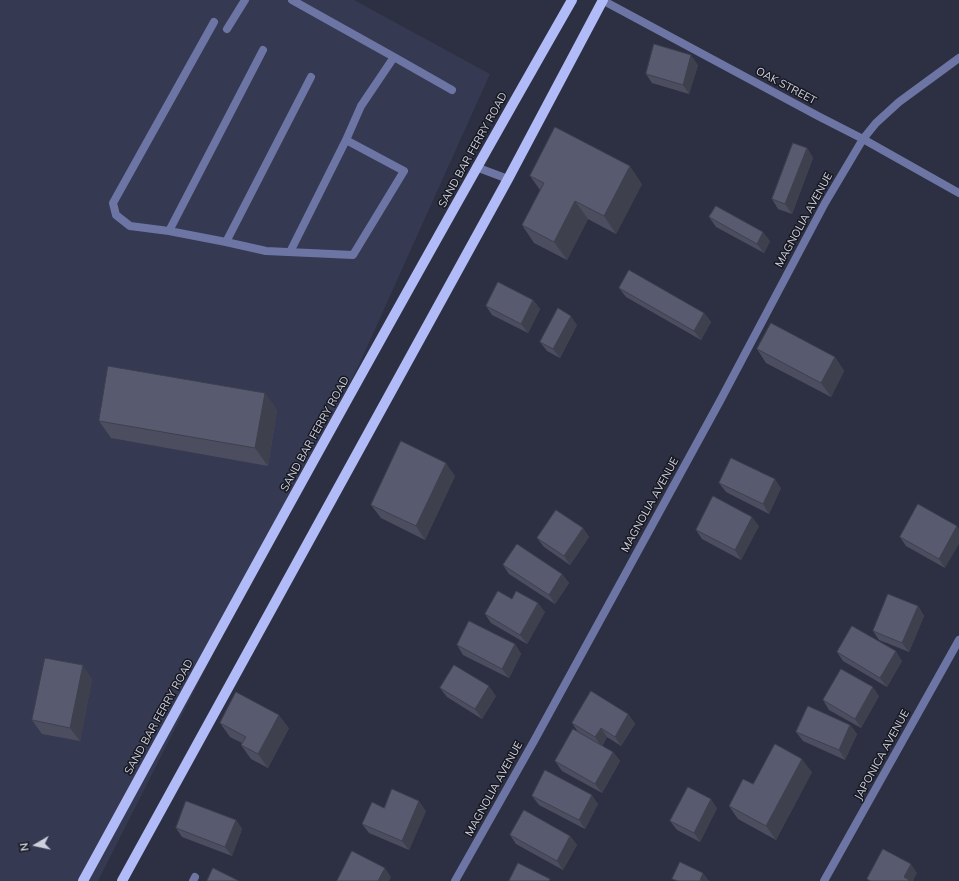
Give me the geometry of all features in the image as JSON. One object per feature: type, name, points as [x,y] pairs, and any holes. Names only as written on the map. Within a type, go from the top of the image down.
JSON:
[{"type":"main road","name":"SAND BAR FERRY ROAD","points":[[83,881],[476,167],[572,0]]},
{"type":"main road","points":[[122,881],[508,179],[603,0]]},
{"type":"street","points":[[227,29],[245,0]]},
{"type":"street","points":[[292,0],[452,90]]},
{"type":"street","name":"OAK STREET","points":[[603,0],[863,139],[959,193]]},
{"type":"street","points":[[214,22],[113,203],[116,215],[130,226],[169,231],[266,251],[353,256],[404,171],[346,140]]},
{"type":"street","points":[[169,231],[263,50]]},
{"type":"street","points":[[290,252],[346,140],[361,106],[394,57]]},
{"type":"street","name":"MAGNOLIA AVENUE","points":[[455,881],[534,741],[720,401],[825,202],[863,139],[876,123],[899,102],[959,58]]},
{"type":"street","points":[[226,242],[311,77]]},
{"type":"street","points":[[476,167],[508,179]]},
{"type":"street","name":"JAPONICA AVENUE","points":[[824,881],[959,640]]},
{"type":"shaded area","points":[[0,0],[354,0],[490,74],[358,367],[98,881],[0,881]]},
{"type":"building","points":[[654,44],[691,55],[683,85],[646,74]]},
{"type":"building","points":[[555,127],[630,166],[604,216],[575,201],[554,242],[522,225],[544,183],[530,176]]},
{"type":"building","points":[[793,143],[807,148],[785,204],[772,199]]},
{"type":"building","points":[[716,206],[763,232],[757,244],[709,217]]},
{"type":"building","points":[[629,270],[704,313],[694,331],[619,288]]},
{"type":"building","points":[[498,282],[533,300],[521,324],[486,306]]},
{"type":"building","points":[[558,308],[571,316],[553,349],[540,342]]},
{"type":"building","points":[[771,323],[835,357],[821,383],[757,349]]},
{"type":"building","points":[[108,366],[265,393],[255,448],[99,421]]},
{"type":"building","points":[[401,441],[446,463],[416,526],[371,505]]},
{"type":"building","points":[[731,458],[775,479],[763,504],[719,483]]},
{"type":"building","points":[[713,496],[752,517],[735,550],[696,530]]},
{"type":"building","points":[[918,504],[957,526],[939,559],[900,537]]},
{"type":"building","points":[[556,510],[583,528],[564,556],[537,538]]},
{"type":"building","points":[[517,544],[562,574],[549,595],[503,565]]},
{"type":"building","points":[[498,591],[512,599],[516,591],[538,603],[520,635],[485,614]]},
{"type":"building","points":[[888,594],[918,606],[902,643],[873,631]]},
{"type":"building","points":[[469,621],[515,644],[502,669],[457,645]]},
{"type":"building","points":[[852,626],[896,651],[880,678],[837,652]]},
{"type":"building","points":[[45,658],[83,665],[70,728],[32,720]]},
{"type":"building","points":[[454,665],[489,686],[475,709],[440,688]]},
{"type":"building","points":[[841,669],[873,687],[855,719],[823,700]]},
{"type":"building","points":[[591,691],[628,714],[615,737],[601,728],[595,737],[572,723]]},
{"type":"building","points":[[236,692],[279,715],[258,754],[241,745],[246,737],[220,723]]},
{"type":"building","points":[[808,706],[850,725],[839,750],[796,732]]},
{"type":"building","points":[[573,729],[613,752],[595,784],[555,761]]},
{"type":"building","points":[[775,744],[802,759],[766,826],[729,806],[743,779],[753,784]]},
{"type":"building","points":[[545,770],[592,795],[579,820],[532,796]]},
{"type":"building","points":[[688,787],[711,799],[694,833],[670,821]]},
{"type":"building","points":[[392,789],[419,801],[402,841],[362,824],[372,802],[384,808]]},
{"type":"building","points":[[186,801],[236,820],[225,847],[176,828]]},
{"type":"building","points":[[524,810],[570,836],[557,861],[510,835]]},
{"type":"building","points":[[883,849],[911,864],[904,877],[909,880],[908,881],[870,881],[867,879]]},
{"type":"building","points":[[352,851],[385,868],[378,881],[337,881]]},
{"type":"building","points":[[680,862],[703,873],[700,881],[678,881],[672,879]]},
{"type":"building","points":[[518,863],[550,879],[549,881],[509,881]]},
{"type":"building","points":[[213,868],[239,881],[207,881]]}]
